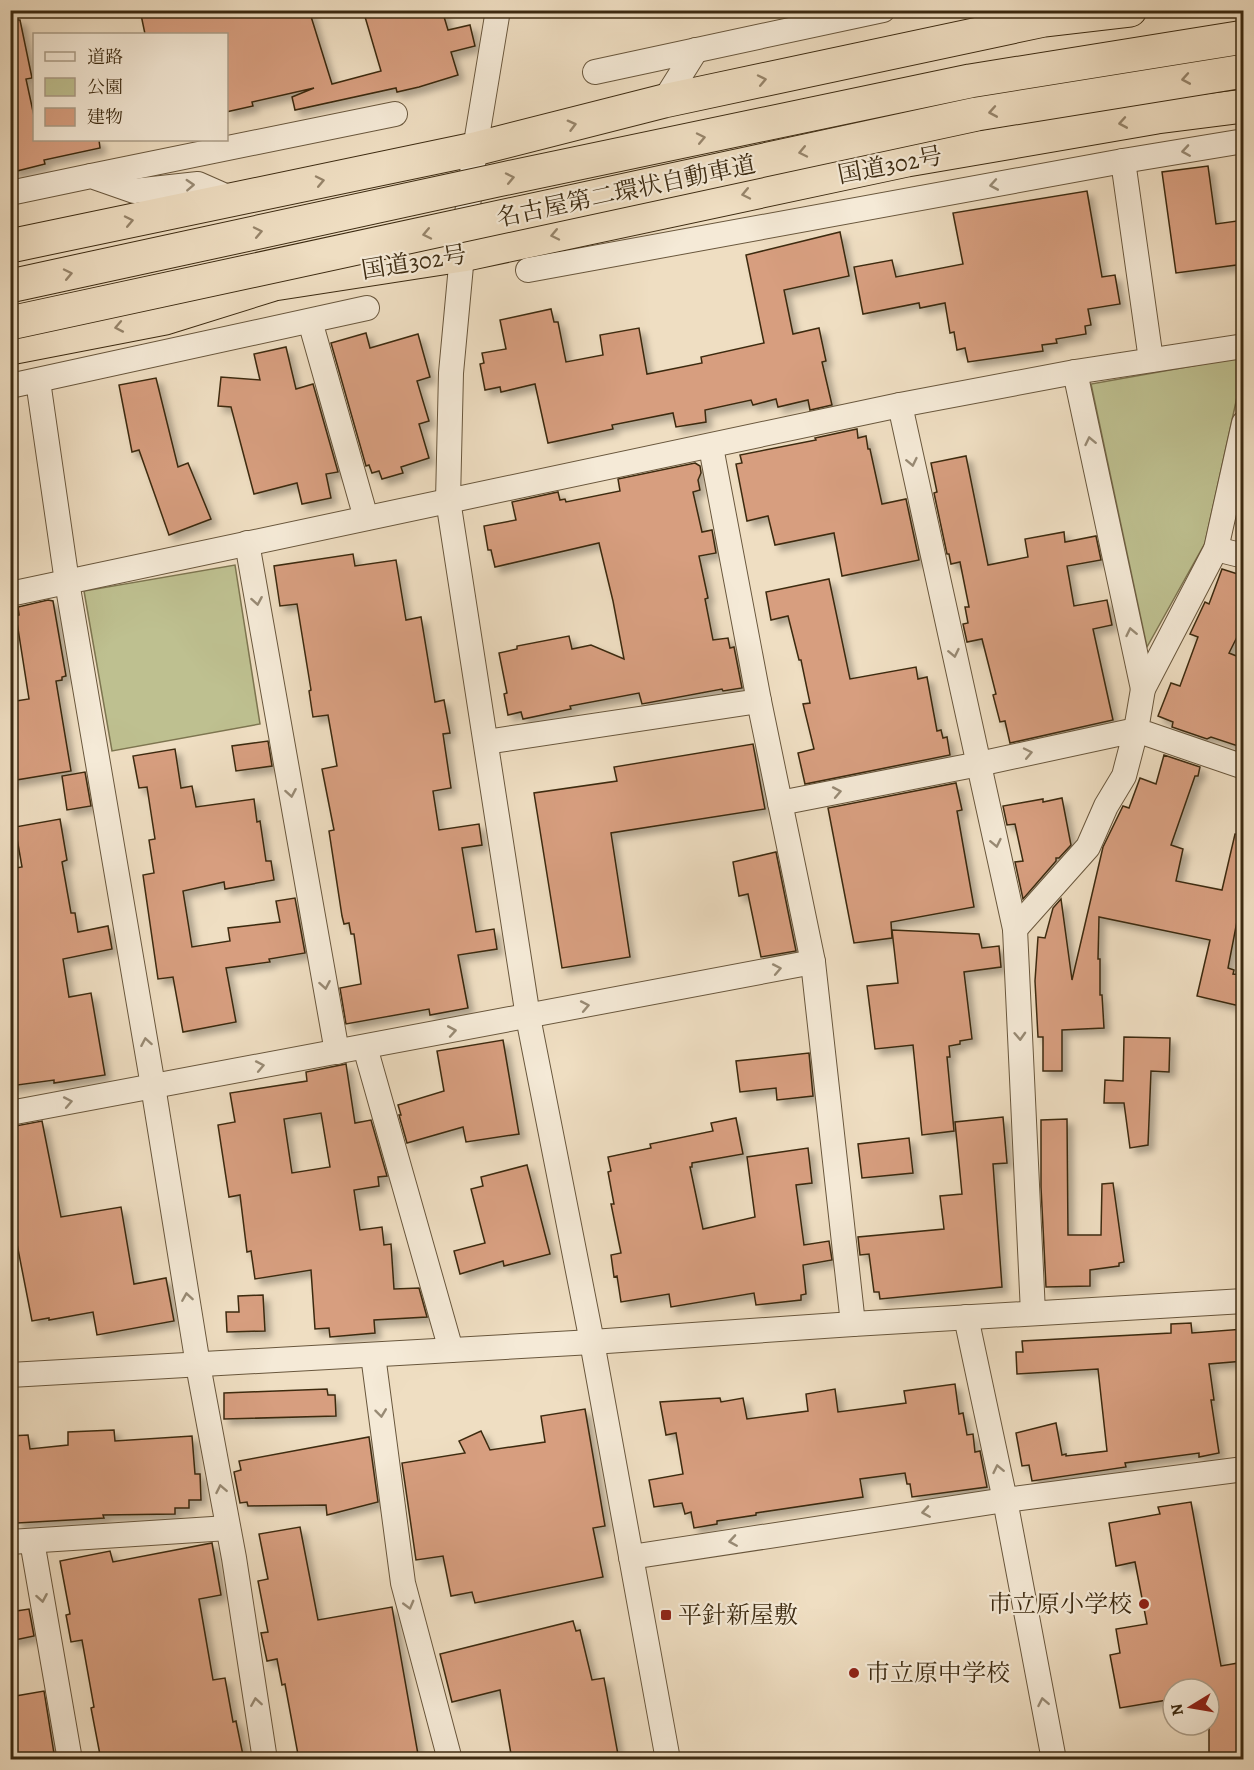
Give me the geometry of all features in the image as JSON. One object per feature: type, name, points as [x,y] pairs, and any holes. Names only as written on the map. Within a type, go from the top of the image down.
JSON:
[{"type":"highway","points":[[10,246],[475,149],[664,101],[1044,20],[1130,10]]},
{"type":"highway","name":"名古屋第二環状自動車道","points":[[10,286],[970,81],[1244,37]]},
{"type":"highway","name":"名古屋第二環状自動車道","points":[[10,323],[976,114],[1244,71]]},
{"type":"highway","name":"国道302号","points":[[10,348],[165,318],[274,284],[462,255],[907,160],[1145,119],[1244,106]]},
{"type":"street","points":[[498,10],[475,149],[462,255],[451,373],[448,500],[528,1017],[592,1342],[668,1760]]},
{"type":"street","points":[[595,72],[884,10]]},
{"type":"street","points":[[664,101],[696,50]]},
{"type":"street","points":[[10,193],[395,114]]},
{"type":"street","points":[[528,270],[1244,141]]},
{"type":"street","points":[[1123,161],[1151,360]]},
{"type":"street","points":[[91,176],[134,191],[198,184],[232,199]]},
{"type":"street","points":[[816,179],[820,216]]},
{"type":"street","points":[[131,360],[159,329],[232,313],[274,284]]},
{"type":"street","points":[[10,386],[367,308]]},
{"type":"street","points":[[310,321],[366,518]]},
{"type":"street","points":[[10,594],[448,500],[711,447],[900,405],[1075,372],[1244,346]]},
{"type":"street","points":[[1075,372],[1143,689]]},
{"type":"street","points":[[38,381],[67,582],[198,1365],[228,1528],[265,1760]]},
{"type":"street","points":[[900,405],[1015,930],[1033,1313]]},
{"type":"street","points":[[1015,930],[1088,847],[1106,806],[1124,776],[1136,730],[1143,689],[1216,549],[1244,423]]},
{"type":"street","points":[[711,447],[759,701],[813,963],[853,1324]]},
{"type":"street","points":[[247,543],[337,1052]]},
{"type":"street","points":[[1216,549],[1244,556]]},
{"type":"street","points":[[486,742],[759,701]]},
{"type":"street","points":[[780,803],[1136,730],[1244,767]]},
{"type":"street","points":[[10,1113],[813,963]]},
{"type":"street","points":[[365,1047],[451,1350]]},
{"type":"street","points":[[10,1375],[592,1342],[1244,1301]]},
{"type":"street","points":[[966,1317],[1005,1500],[1054,1760]]},
{"type":"street","points":[[373,1355],[403,1583],[450,1760]]},
{"type":"street","points":[[631,1557],[1005,1500],[1244,1469]]},
{"type":"street","points":[[70,1760],[22,1541],[228,1528]]},
{"type":"green space","points":[[1243,357],[1243,370],[1205,543],[1147,647],[1091,384]]},
{"type":"green space","points":[[235,565],[260,724],[112,751],[84,591]]},
{"type":"building","points":[[140,10],[309,10],[332,84],[381,71],[363,10],[442,10],[448,30],[470,25],[475,46],[451,52],[458,75],[419,87],[397,92],[396,88],[295,110],[292,97],[314,88],[252,102],[253,106],[228,112],[228,33],[145,33]]},
{"type":"building","points":[[10,20],[20,20],[32,78],[26,79],[33,111],[33,141],[99,141],[100,148],[44,160],[45,164],[13,172],[10,161]]},
{"type":"building","points":[[1208,166],[1216,224],[1244,220],[1244,264],[1176,273],[1162,172]]},
{"type":"building","points":[[1087,191],[1102,277],[1115,275],[1120,304],[1088,309],[1091,325],[1085,326],[1086,334],[1056,339],[1057,343],[1042,345],[1043,351],[968,362],[965,348],[957,350],[954,332],[950,333],[945,303],[920,308],[919,303],[863,314],[854,267],[892,260],[896,277],[963,264],[953,213]]},
{"type":"building","points":[[840,232],[849,276],[784,290],[793,334],[819,328],[826,361],[822,362],[832,405],[810,410],[808,400],[778,407],[776,399],[753,405],[751,400],[705,410],[706,422],[676,427],[673,413],[612,425],[613,429],[548,443],[535,384],[501,392],[500,387],[485,390],[480,364],[484,363],[482,353],[506,349],[500,320],[551,309],[554,322],[558,322],[566,362],[603,355],[600,335],[639,328],[647,374],[702,363],[701,357],[764,343],[746,255]]},
{"type":"building","points":[[366,333],[370,348],[418,334],[430,377],[417,381],[429,421],[419,424],[429,458],[401,467],[403,473],[382,479],[379,471],[372,473],[369,465],[366,466],[331,343]]},
{"type":"building","points":[[286,347],[296,389],[313,384],[338,472],[326,474],[331,498],[302,504],[297,483],[254,494],[231,407],[218,406],[221,377],[260,380],[254,354]]},
{"type":"building","points":[[156,378],[178,467],[188,463],[211,519],[169,535],[139,450],[132,452],[119,385]]},
{"type":"building","points":[[857,429],[858,438],[866,436],[882,504],[906,499],[919,560],[842,576],[834,533],[775,545],[768,516],[747,521],[736,464],[742,463],[740,455],[816,440],[815,438]]},
{"type":"building","points":[[966,456],[988,565],[1028,557],[1025,539],[1064,532],[1065,542],[1096,536],[1101,560],[1067,566],[1074,606],[1107,600],[1112,625],[1093,629],[1113,720],[1010,743],[1005,721],[1000,722],[993,695],[996,694],[982,639],[967,642],[963,624],[968,623],[965,607],[969,607],[960,562],[951,564],[949,554],[947,554],[934,493],[937,492],[931,463]]},
{"type":"building","points":[[695,463],[700,466],[701,473],[698,480],[700,490],[693,492],[702,532],[712,530],[716,553],[699,556],[708,598],[705,599],[713,640],[728,638],[730,648],[734,647],[742,688],[723,691],[722,689],[642,704],[639,693],[570,706],[571,709],[523,719],[521,712],[508,715],[504,694],[507,693],[499,653],[517,649],[517,646],[569,636],[572,649],[591,645],[624,659],[599,543],[495,567],[491,550],[488,550],[484,526],[516,520],[512,502],[558,492],[560,500],[565,499],[566,502],[620,491],[618,479]]},
{"type":"building","points":[[353,554],[355,566],[396,560],[406,620],[421,617],[435,702],[444,700],[450,733],[443,734],[451,788],[433,791],[439,830],[479,824],[482,845],[462,848],[476,932],[494,929],[497,949],[458,955],[468,1008],[430,1015],[429,1009],[346,1024],[340,988],[361,984],[354,934],[351,934],[349,923],[344,924],[342,916],[329,831],[334,830],[322,769],[337,766],[328,715],[313,717],[309,691],[311,690],[297,604],[280,606],[274,566]]},
{"type":"building","points":[[1222,569],[1244,576],[1244,623],[1229,653],[1244,659],[1238,678],[1244,680],[1244,748],[1172,727],[1173,722],[1158,716],[1171,683],[1180,686],[1198,637],[1190,634],[1205,602],[1209,604]]},
{"type":"building","points":[[829,579],[850,679],[916,667],[918,679],[927,677],[937,731],[941,730],[943,738],[947,737],[950,755],[805,784],[798,753],[814,749],[803,704],[810,703],[801,660],[799,660],[788,616],[771,620],[766,592]]},
{"type":"building","points":[[48,600],[53,601],[66,676],[56,681],[71,771],[10,781],[10,702],[29,699],[16,616],[19,615],[18,607]]},
{"type":"building","points":[[268,741],[272,766],[236,771],[232,746]]},
{"type":"building","points":[[753,744],[765,809],[611,833],[630,957],[562,968],[534,793],[617,781],[614,767]]},
{"type":"building","points":[[175,749],[181,788],[192,786],[196,807],[254,799],[266,861],[271,861],[274,880],[225,889],[224,882],[183,891],[192,947],[230,941],[228,928],[280,922],[276,901],[295,898],[305,953],[269,959],[270,962],[226,968],[236,1022],[183,1032],[173,977],[158,979],[143,875],[154,873],[149,840],[155,839],[147,787],[139,788],[133,756]]},
{"type":"building","points":[[1164,755],[1200,767],[1171,845],[1183,849],[1176,881],[1222,890],[1235,834],[1244,835],[1244,885],[1228,968],[1234,970],[1233,974],[1244,975],[1244,1007],[1197,996],[1210,940],[1099,917],[1098,959],[1100,959],[1100,995],[1102,995],[1104,1028],[1062,1030],[1062,1071],[1043,1071],[1043,1037],[1038,1037],[1035,981],[1038,937],[1045,938],[1053,908],[1061,899],[1072,980],[1103,847],[1123,806],[1129,808],[1140,778],[1156,784]]},
{"type":"building","points":[[85,772],[91,806],[67,810],[62,776]]},
{"type":"building","points":[[956,783],[962,810],[957,811],[974,907],[891,922],[892,938],[854,943],[828,808]]},
{"type":"building","points":[[1062,798],[1071,845],[1059,858],[1056,858],[1056,861],[1023,899],[1015,862],[1023,861],[1015,824],[1007,825],[1003,806]]},
{"type":"building","points":[[60,819],[67,860],[62,862],[71,913],[75,913],[78,932],[108,926],[112,949],[63,959],[69,997],[91,993],[105,1075],[54,1083],[54,1080],[10,1086],[10,869],[22,867],[15,827]]},
{"type":"building","points":[[776,852],[796,951],[761,957],[748,894],[739,896],[733,862]]},
{"type":"building","points":[[892,930],[979,934],[982,948],[999,946],[1001,967],[964,972],[972,1039],[949,1046],[950,1057],[947,1057],[954,1131],[922,1135],[913,1045],[875,1049],[867,986],[898,983]]},
{"type":"building","points":[[1124,1037],[1170,1038],[1169,1072],[1151,1071],[1148,1145],[1130,1148],[1124,1103],[1104,1103],[1105,1080],[1123,1081]]},
{"type":"building","points":[[503,1040],[519,1134],[466,1142],[463,1127],[407,1143],[398,1105],[444,1091],[437,1051]]},
{"type":"building","points":[[809,1053],[813,1096],[777,1100],[776,1088],[740,1092],[736,1061]]},
{"type":"building","points":[[346,1064],[355,1123],[371,1120],[387,1176],[378,1177],[379,1186],[354,1190],[360,1230],[382,1227],[384,1245],[391,1244],[394,1289],[419,1288],[427,1317],[374,1320],[375,1333],[330,1337],[329,1328],[315,1329],[311,1270],[255,1279],[251,1251],[247,1252],[240,1195],[229,1197],[218,1125],[235,1122],[230,1093],[307,1081],[306,1072]],"holes":[[[321,1113],[330,1167],[292,1173],[284,1119]]]},
{"type":"building","points":[[1003,1117],[1007,1163],[993,1164],[1002,1287],[880,1299],[879,1292],[874,1292],[869,1254],[860,1255],[858,1237],[944,1229],[940,1196],[962,1194],[955,1122]]},
{"type":"building","points":[[736,1118],[743,1154],[692,1163],[690,1167],[703,1229],[755,1217],[747,1157],[808,1148],[812,1183],[796,1185],[804,1245],[829,1241],[832,1260],[803,1265],[806,1294],[801,1295],[801,1300],[756,1305],[754,1293],[671,1307],[669,1294],[621,1302],[611,1255],[621,1253],[611,1204],[614,1204],[608,1172],[611,1171],[608,1157],[651,1148],[650,1144],[713,1131],[711,1123]]},
{"type":"building","points":[[1067,1119],[1068,1235],[1101,1235],[1102,1184],[1113,1183],[1124,1262],[1119,1263],[1119,1266],[1090,1270],[1090,1286],[1046,1287],[1041,1187],[1041,1120]]},
{"type":"building","points":[[42,1121],[61,1217],[121,1207],[134,1284],[166,1278],[174,1321],[97,1335],[93,1312],[32,1321],[10,1208],[10,1127]]},
{"type":"building","points":[[909,1138],[913,1173],[862,1178],[858,1144]]},
{"type":"building","points":[[527,1165],[550,1254],[504,1266],[503,1261],[460,1274],[454,1251],[485,1243],[471,1189],[483,1186],[481,1177]]},
{"type":"building","points":[[263,1295],[265,1331],[227,1332],[226,1312],[239,1312],[238,1296]]},
{"type":"building","points":[[1191,1323],[1192,1333],[1244,1329],[1244,1361],[1209,1364],[1214,1400],[1211,1400],[1219,1453],[1199,1457],[1199,1453],[1125,1463],[1126,1467],[1032,1481],[1029,1465],[1022,1466],[1016,1433],[1056,1423],[1062,1455],[1107,1451],[1098,1369],[1017,1374],[1016,1352],[1023,1352],[1022,1341],[1171,1333],[1171,1324]]},
{"type":"building","points":[[955,1384],[959,1414],[963,1413],[967,1435],[973,1434],[975,1452],[980,1451],[987,1487],[912,1497],[905,1473],[860,1479],[863,1497],[756,1513],[756,1515],[717,1521],[717,1524],[694,1528],[691,1512],[685,1514],[682,1503],[654,1507],[649,1480],[683,1474],[676,1433],[666,1435],[660,1402],[720,1398],[721,1402],[743,1398],[747,1419],[808,1411],[806,1394],[835,1389],[838,1412],[906,1403],[904,1391]]},
{"type":"building","points":[[327,1389],[328,1395],[335,1395],[336,1416],[224,1419],[224,1393]]},
{"type":"building","points":[[585,1409],[605,1526],[593,1528],[603,1577],[475,1603],[472,1592],[451,1596],[443,1556],[416,1560],[402,1463],[465,1453],[459,1441],[481,1431],[490,1450],[545,1442],[541,1416]]},
{"type":"building","points":[[114,1430],[115,1441],[192,1436],[195,1474],[200,1474],[201,1500],[189,1500],[189,1508],[175,1508],[175,1514],[103,1515],[104,1518],[17,1523],[14,1479],[10,1480],[10,1436],[28,1435],[30,1449],[68,1445],[68,1432]]},
{"type":"building","points":[[369,1437],[378,1502],[327,1515],[326,1505],[248,1506],[247,1502],[240,1503],[234,1472],[241,1470],[239,1461]]},
{"type":"building","points":[[1191,1502],[1221,1666],[1244,1662],[1244,1760],[1209,1760],[1209,1737],[1221,1737],[1221,1677],[1161,1677],[1161,1701],[1120,1708],[1110,1655],[1120,1653],[1116,1629],[1147,1624],[1135,1562],[1116,1566],[1109,1523],[1160,1514],[1158,1507]]},
{"type":"building","points":[[300,1527],[318,1620],[392,1607],[419,1760],[299,1760],[285,1684],[282,1685],[277,1659],[267,1661],[261,1633],[268,1632],[258,1581],[268,1579],[259,1534]]},
{"type":"building","points":[[212,1543],[221,1595],[199,1599],[213,1680],[225,1678],[233,1722],[236,1721],[244,1760],[101,1760],[82,1640],[71,1642],[66,1615],[70,1614],[60,1561],[110,1551],[113,1562]]},
{"type":"building","points":[[29,1609],[34,1636],[10,1641],[10,1612]]},
{"type":"building","points":[[573,1621],[576,1631],[580,1630],[592,1680],[604,1678],[619,1760],[512,1760],[500,1690],[452,1702],[440,1654]]},
{"type":"building","points":[[44,1691],[55,1760],[10,1760],[10,1697]]},
{"type":"place","name":"市立原小学校","points":[[1144,1604]]},
{"type":"place","name":"平針新屋敷","points":[[666,1615]]},
{"type":"place","name":"市立原中学校","points":[[854,1673]]}]
